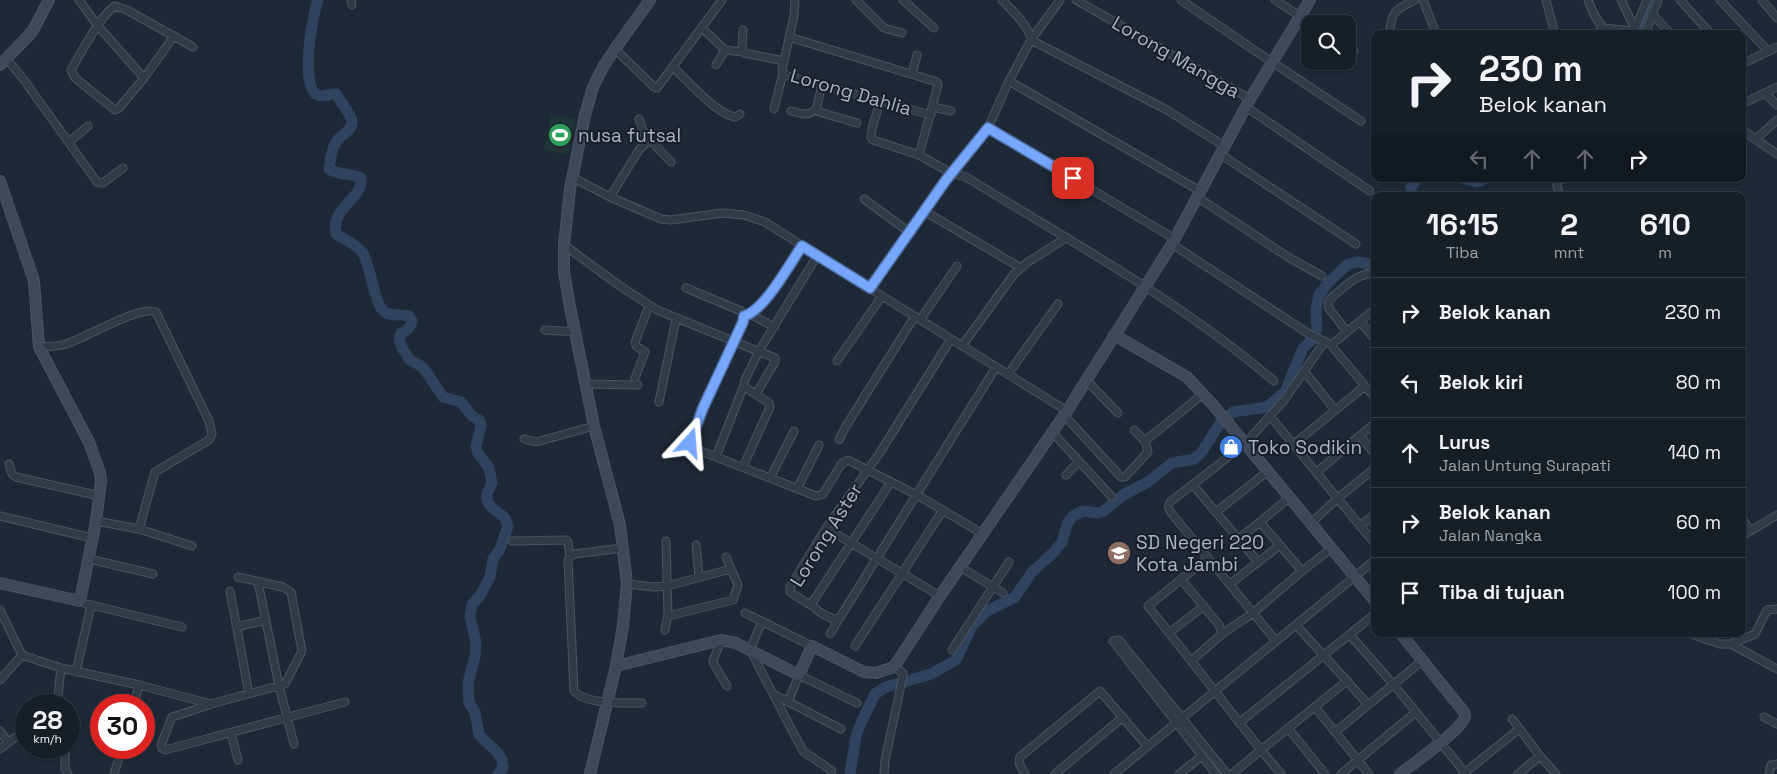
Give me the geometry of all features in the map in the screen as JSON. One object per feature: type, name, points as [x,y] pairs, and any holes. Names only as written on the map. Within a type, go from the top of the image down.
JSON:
[{"type":"street","points":[[49,0],[32,32],[4,62],[69,142],[97,182],[101,184],[123,168]]},
{"type":"street","points":[[79,0],[98,26],[144,78]]},
{"type":"street","points":[[590,774],[616,666],[624,618],[627,584],[624,548],[594,426],[564,272],[564,245],[572,177],[593,87],[615,49],[650,0]]},
{"type":"street","points":[[615,49],[655,88],[659,87],[722,0]]},
{"type":"street","name":"Lorong Dahlia","points":[[795,0],[783,73],[787,76],[931,115]]},
{"type":"street","points":[[856,0],[884,28],[902,33]]},
{"type":"street","points":[[903,0],[934,28]]},
{"type":"street","points":[[1002,0],[1030,33],[1031,40]]},
{"type":"street","points":[[870,288],[951,173],[988,128],[1009,81],[1031,40],[1060,0]]},
{"type":"street","name":"Lorong Mangga","points":[[1076,0],[1248,103],[1370,191]]},
{"type":"street","points":[[1181,0],[1361,120]]},
{"type":"street","points":[[1275,0],[1300,16]]},
{"type":"street","points":[[745,613],[864,672],[876,673],[894,667],[1065,413],[1174,241],[1248,103],[1310,0]]},
{"type":"street","points":[[1390,30],[1391,18],[1394,13],[1402,6],[1415,0]]},
{"type":"street","points":[[1423,0],[1434,30]]},
{"type":"street","points":[[1546,0],[1554,30]]},
{"type":"street","points":[[1588,0],[1600,30],[1604,28],[1624,30]]},
{"type":"street","points":[[1621,0],[1634,30]]},
{"type":"street","points":[[1634,30],[1647,0]]},
{"type":"street","points":[[1646,30],[1658,0]]},
{"type":"street","points":[[1680,0],[1707,30]]},
{"type":"street","points":[[1720,0],[1768,51]]},
{"type":"street","points":[[1762,0],[1777,18]]},
{"type":"street","points":[[174,36],[144,78],[119,108],[115,110],[74,78],[71,70],[110,9],[118,6],[127,10],[174,36],[193,47]]},
{"type":"street","points":[[1652,14],[1666,30]]},
{"type":"street","points":[[702,28],[725,50],[784,61]]},
{"type":"street","points":[[743,30],[743,52]]},
{"type":"street","points":[[789,37],[912,74],[938,84],[919,156]]},
{"type":"street","points":[[1031,40],[1167,110],[1356,244]]},
{"type":"street","points":[[1746,62],[1777,47]]},
{"type":"street","points":[[716,65],[725,50]]},
{"type":"street","points":[[912,74],[917,54]]},
{"type":"street","points":[[673,67],[722,111],[735,117],[740,114]]},
{"type":"street","points":[[774,109],[783,73]]},
{"type":"street","points":[[1009,81],[1198,194],[1288,257],[1322,276]]},
{"type":"street","points":[[791,111],[806,115],[812,113],[817,108],[822,85]]},
{"type":"street","points":[[1746,102],[1777,87]]},
{"type":"street","points":[[1766,92],[1777,105]]},
{"type":"street","points":[[880,101],[872,129],[871,137],[873,140],[919,156],[951,173],[966,177],[1145,287],[1246,357],[1274,381]]},
{"type":"street","points":[[933,107],[951,111]]},
{"type":"street","points":[[817,108],[819,112],[856,123]]},
{"type":"street","points":[[639,119],[647,142]]},
{"type":"street","points":[[1757,138],[1777,120]]},
{"type":"street","points":[[69,142],[88,126]]},
{"type":"street","points":[[988,128],[1174,241],[1309,334],[1328,343],[1371,393]]},
{"type":"street","points":[[1746,132],[1757,138],[1777,154]]},
{"type":"street","points":[[610,197],[639,150],[647,142]]},
{"type":"street","points":[[647,142],[652,142],[671,162]]},
{"type":"street","points":[[572,177],[610,197],[666,220],[722,213],[744,215],[765,222],[1008,374],[1065,413],[1123,478],[1128,475],[1148,452],[1145,441],[1134,430]]},
{"type":"street","points":[[0,183],[34,281],[39,347],[92,449],[100,473],[100,496],[96,522],[80,601]]},
{"type":"street","points":[[864,199],[909,232]]},
{"type":"street","points":[[924,211],[1021,268]]},
{"type":"street","points":[[962,346],[1014,274],[1028,262],[1066,238]]},
{"type":"street","points":[[564,245],[649,306],[759,351],[775,360],[756,394]]},
{"type":"street","points":[[802,246],[762,304],[747,315],[743,322],[703,408],[690,443],[693,448],[816,496],[823,494],[842,463],[848,460],[917,495],[983,534]]},
{"type":"street","points":[[716,457],[759,351],[817,256]]},
{"type":"street","points":[[839,440],[846,426],[917,318],[957,266]]},
{"type":"street","points":[[1347,332],[1328,308],[1329,300],[1352,281],[1367,273],[1371,274]]},
{"type":"street","points":[[686,288],[774,327]]},
{"type":"street","points":[[837,361],[882,296]]},
{"type":"street","points":[[1008,374],[1058,304]]},
{"type":"street","points":[[586,384],[637,382],[645,352],[636,346],[635,342],[649,306]]},
{"type":"street","points":[[39,347],[64,345],[132,316],[151,310],[156,312],[209,420],[212,434],[209,440],[155,472],[139,529]]},
{"type":"street","points":[[1276,641],[1168,509],[1170,502],[1245,444],[1285,399],[1304,371],[1328,343],[1347,332],[1371,312]]},
{"type":"street","points":[[660,402],[676,318]]},
{"type":"street","points":[[1360,321],[1371,335]]},
{"type":"street","points":[[544,330],[576,332]]},
{"type":"street","points":[[1114,335],[1187,377],[1230,425],[1371,596]]},
{"type":"street","name":"Lorong Aster","points":[[812,606],[797,598],[790,592],[790,588],[826,528],[867,469],[951,339]]},
{"type":"street","points":[[830,634],[996,367]]},
{"type":"street","points":[[1304,371],[1335,410]]},
{"type":"street","points":[[1086,380],[1118,413]]},
{"type":"street","points":[[743,468],[770,407],[770,403],[744,385]]},
{"type":"street","points":[[1294,444],[1365,386]]},
{"type":"street","points":[[1145,441],[1202,394]]},
{"type":"street","points":[[1270,416],[1371,539]]},
{"type":"street","points":[[524,439],[536,442],[594,426]]},
{"type":"street","points":[[1317,472],[1371,426]]},
{"type":"street","points":[[770,478],[794,431]]},
{"type":"street","points":[[1052,432],[1112,498]]},
{"type":"street","points":[[1360,436],[1371,449]]},
{"type":"street","points":[[797,489],[819,445]]},
{"type":"street","points":[[1066,475],[1079,462]]},
{"type":"street","points":[[9,464],[12,474],[16,477],[100,496]]},
{"type":"street","points":[[1216,512],[1268,471]]},
{"type":"street","points":[[1311,523],[1371,471]]},
{"type":"street","points":[[839,619],[833,619],[814,609],[812,603],[890,482]]},
{"type":"street","points":[[1193,485],[1258,562]]},
{"type":"street","points":[[1238,539],[1290,497]]},
{"type":"street","points":[[855,646],[943,510]]},
{"type":"street","points":[[1746,534],[1777,515]]},
{"type":"street","points":[[0,516],[92,538]]},
{"type":"street","points":[[1360,526],[1371,517]]},
{"type":"street","points":[[96,522],[139,529],[192,546]]},
{"type":"street","points":[[1260,522],[1302,571]]},
{"type":"street","points":[[1746,524],[1751,531]]},
{"type":"street","points":[[826,528],[940,596]]},
{"type":"street","points":[[512,541],[566,540],[568,542],[574,691],[579,695],[608,703],[642,703]]},
{"type":"street","points":[[665,630],[668,614],[666,541]]},
{"type":"street","points":[[696,544],[699,577]]},
{"type":"street","points":[[1230,584],[1279,546]]},
{"type":"street","points":[[570,556],[624,548]]},
{"type":"street","points":[[1191,661],[1222,634],[1253,613],[1332,548]]},
{"type":"street","points":[[668,614],[672,615],[733,600],[738,585],[726,557]]},
{"type":"street","points":[[1208,558],[1148,606],[1214,692],[1281,774]]},
{"type":"street","points":[[89,559],[153,574]]},
{"type":"street","points":[[952,650],[1009,562]]},
{"type":"street","points":[[1114,774],[1371,563]]},
{"type":"street","points":[[960,567],[1003,593]]},
{"type":"street","points":[[627,584],[654,588],[731,569]]},
{"type":"street","points":[[238,577],[290,590],[302,651],[286,682],[279,686],[210,704],[172,717],[161,745],[162,748],[165,750],[345,702]]},
{"type":"street","points":[[1181,579],[1220,627],[1222,634]]},
{"type":"street","points":[[258,582],[279,686],[294,744]]},
{"type":"street","points":[[0,583],[182,627]]},
{"type":"street","points":[[230,591],[249,694]]},
{"type":"street","points":[[76,672],[90,606]]},
{"type":"street","points":[[1169,633],[1204,606]]},
{"type":"street","points":[[1700,637],[1720,644],[1731,644],[1755,634],[1768,610],[1777,609]]},
{"type":"street","points":[[0,610],[22,655],[76,672],[139,685],[210,704]]},
{"type":"street","points":[[1238,722],[1371,617]]},
{"type":"street","points":[[236,627],[266,620]]},
{"type":"street","points":[[750,650],[762,621]]},
{"type":"street","points":[[1296,625],[1368,705]]},
{"type":"street","points":[[1350,635],[1394,685],[1465,774],[1520,729]]},
{"type":"street","points":[[1400,774],[1441,742],[1464,721],[1465,716],[1464,712],[1403,637]]},
{"type":"street","points":[[616,666],[721,640],[736,643],[857,703]]},
{"type":"street","points":[[721,640],[713,661],[728,686]]},
{"type":"street","points":[[1216,774],[1194,747],[1179,721],[1119,640],[1113,641],[1179,721],[1200,741],[1227,774]]},
{"type":"street","points":[[1731,644],[1777,669]]},
{"type":"street","points":[[788,702],[812,646]]},
{"type":"street","points":[[750,650],[803,751],[832,770]]},
{"type":"street","points":[[0,680],[22,655]]},
{"type":"street","points":[[1336,732],[1422,661]]},
{"type":"street","points":[[884,774],[885,760],[903,678],[903,673],[894,667]]},
{"type":"street","points":[[57,694],[61,668]]},
{"type":"street","points":[[1232,774],[1347,681]]},
{"type":"street","points":[[137,694],[139,685]]},
{"type":"street","points":[[1025,774],[1019,763],[1020,757],[1100,691],[1147,746]]},
{"type":"street","points":[[773,694],[841,730]]},
{"type":"street","points":[[1315,707],[1369,774]]},
{"type":"street","points":[[1341,774],[1416,712]]},
{"type":"street","points":[[1055,774],[1123,717]]},
{"type":"street","points":[[1764,717],[1777,724]]},
{"type":"street","points":[[1512,719],[1556,774]]},
{"type":"street","points":[[1288,728],[1325,774]]},
{"type":"street","points":[[0,731],[8,742]]},
{"type":"street","points":[[230,733],[238,760]]},
{"type":"street","points":[[0,749],[15,737]]},
{"type":"street","points":[[1194,747],[1200,741]]},
{"type":"street","points":[[1179,774],[1202,756]]},
{"type":"street","points":[[1518,774],[1540,756]]},
{"type":"street","points":[[65,759],[65,769],[68,774]]},
{"type":"street","points":[[114,774],[119,759]]},
{"type":"street","points":[[1770,774],[1771,765],[1777,764]]},
{"type":"green space","name":"nusa futsal","points":[[551,114],[576,119],[568,155],[544,150]]},
{"type":"waterway","points":[[318,0],[309,50],[309,79],[312,89],[317,95],[336,94],[348,111],[352,121],[350,128],[334,145],[329,169],[337,173],[361,178],[358,192],[338,217],[335,225],[336,234],[362,252],[368,266],[378,303],[382,309],[388,314],[409,316],[412,321],[411,326],[401,333],[399,339],[402,348],[410,360],[423,367],[443,397],[461,402],[472,416],[479,420],[481,426],[476,446],[478,453],[489,468],[492,483],[487,494],[487,500],[490,506],[505,518],[508,526],[500,549],[493,559],[490,577],[481,594],[472,605],[470,616],[476,643],[475,656],[468,683],[469,703],[475,712],[479,735],[498,753],[502,760],[503,768],[498,774]]},
{"type":"waterway","points":[[1642,30],[1654,0]]},
{"type":"waterway","points":[[1411,192],[1411,187],[1415,182]]},
{"type":"waterway","points":[[850,774],[856,736],[875,694],[886,687],[931,674],[956,660],[972,626],[987,611],[1015,597],[1032,572],[1062,542],[1068,522],[1073,516],[1083,511],[1098,513],[1104,511],[1123,495],[1148,482],[1172,463],[1194,459],[1201,453],[1221,422],[1233,412],[1267,407],[1285,392],[1303,348],[1313,339],[1317,328],[1316,309],[1319,295],[1328,283],[1347,265],[1357,262],[1371,266]]},
{"type":"place","name":"nusa futsal","points":[[560,135]]},
{"type":"place","name":"Toko Sodikin","points":[[1231,447]]},
{"type":"place","name":"SD Negeri 220 Kota Jambi","points":[[1119,553]]},
{"type":"route","points":[[690,443],[703,408],[743,322],[744,316],[759,308],[802,246],[870,288],[946,180],[988,128],[1073,178]]}]
